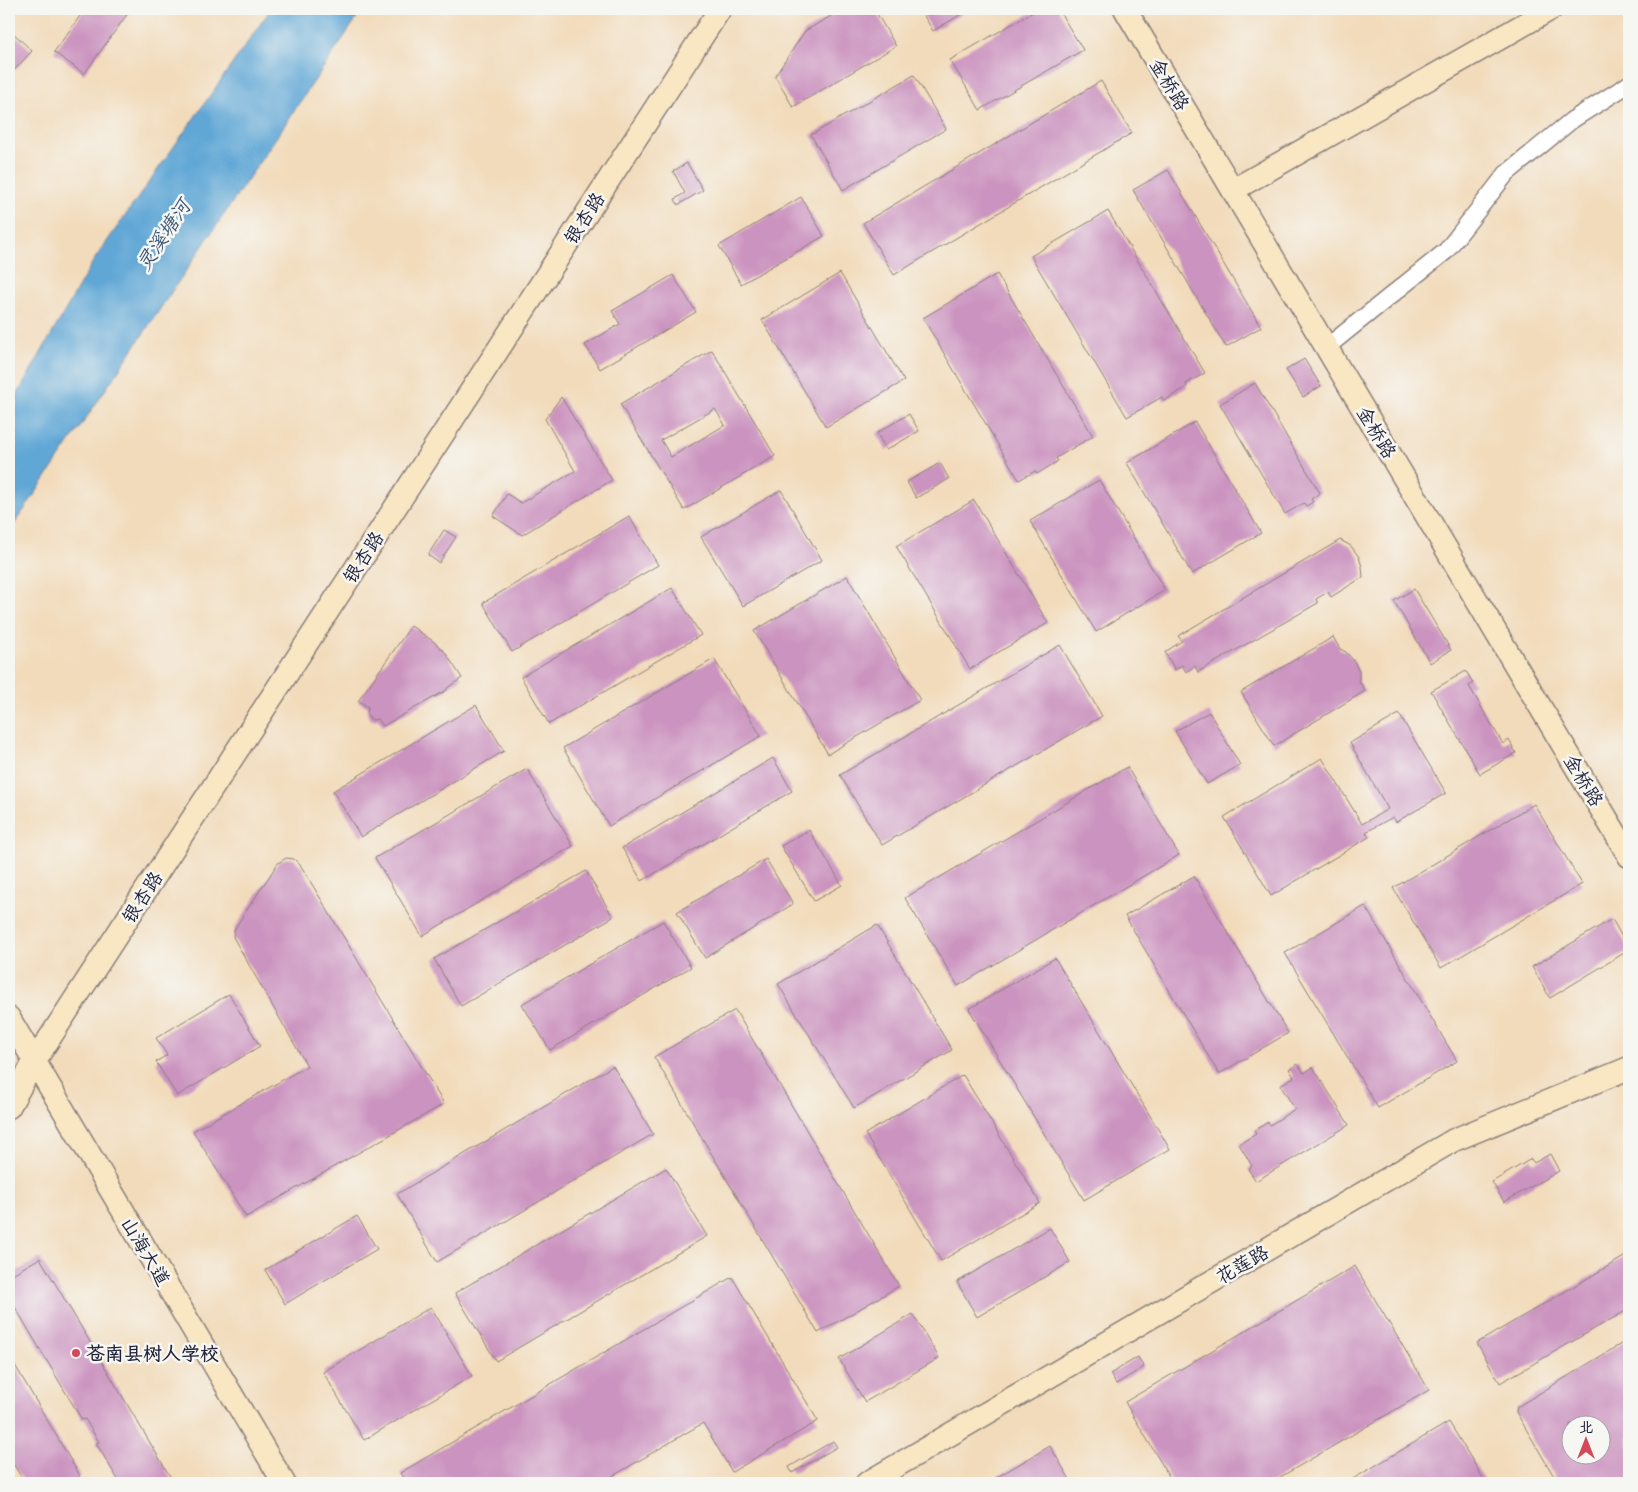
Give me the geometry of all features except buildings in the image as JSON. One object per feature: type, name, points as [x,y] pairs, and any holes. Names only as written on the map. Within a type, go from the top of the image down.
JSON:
[{"type":"street","name":"银杏路","points":[[9,1107],[34,1062],[720,9]]},
{"type":"street","name":"金桥路","points":[[1125,9],[1629,856]]},
{"type":"street","points":[[1233,190],[1551,9]]},
{"type":"street","points":[[1327,347],[1446,251],[1506,174],[1572,120],[1629,84]]},
{"type":"street","name":"山海大道","points":[[9,1018],[284,1483]]},
{"type":"street","name":"花莲路","points":[[867,1483],[1454,1140],[1629,1068]]},
{"type":"water","name":"灵溪塘河","points":[[271,9],[363,9],[9,532],[9,409],[94,260]]},
{"type":"place","name":"苍南县树人学校","points":[[76,1353]]}]
